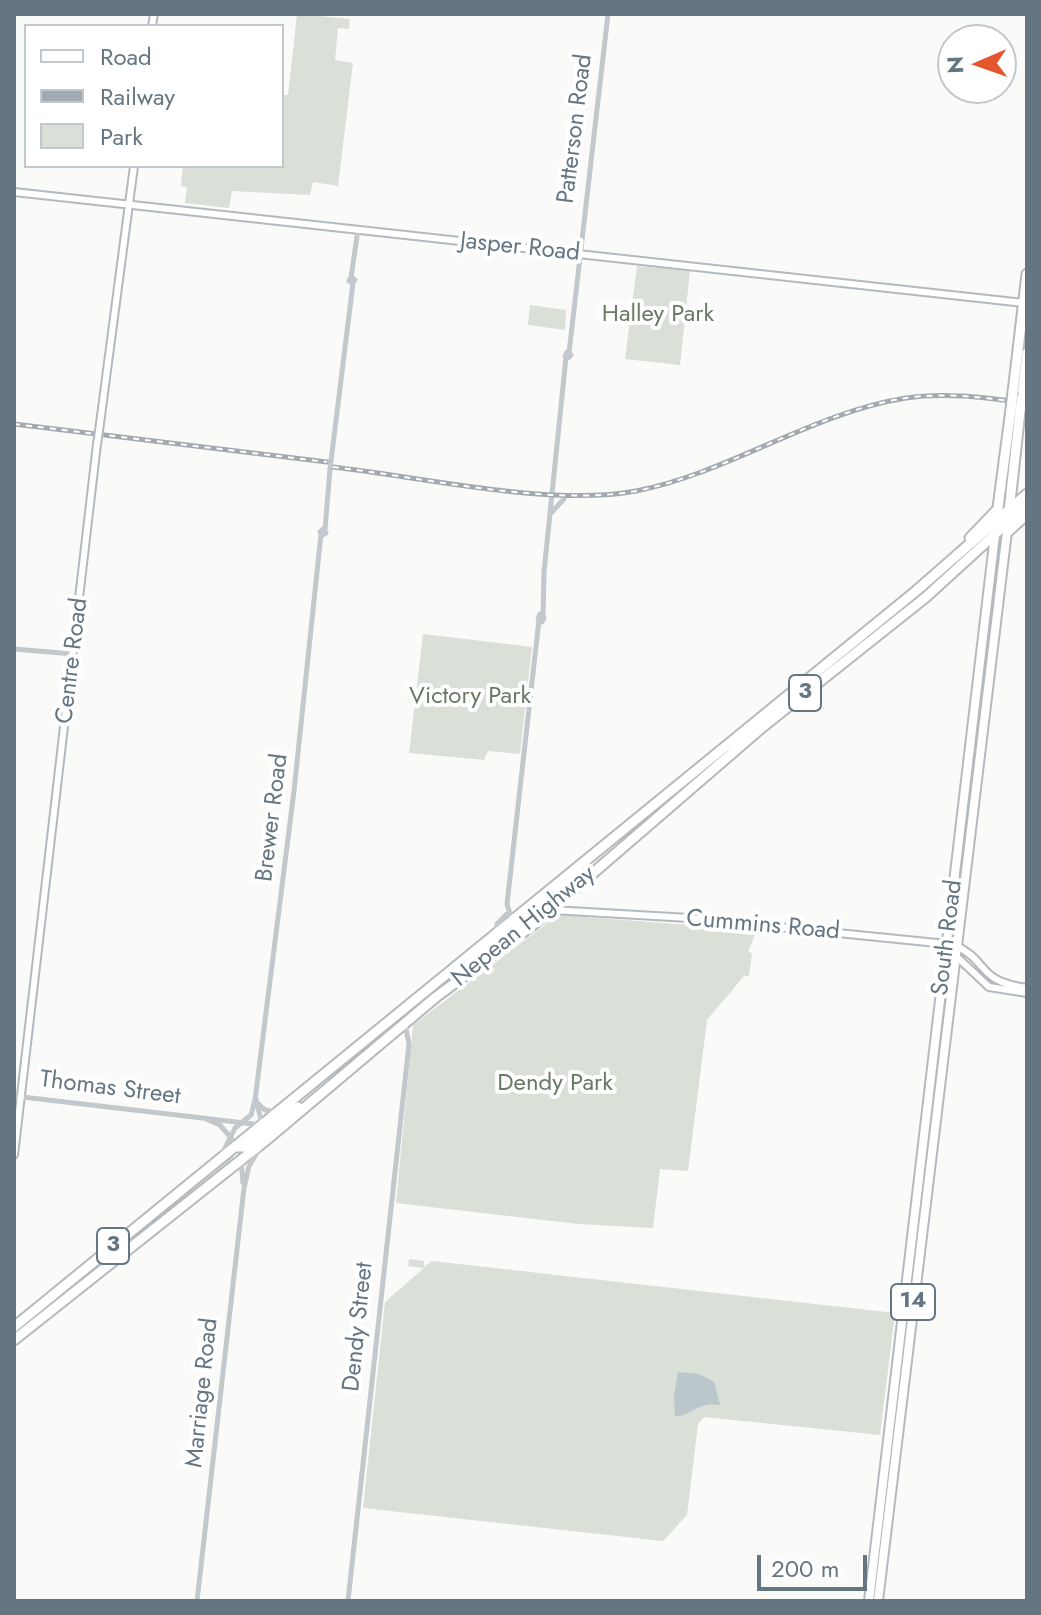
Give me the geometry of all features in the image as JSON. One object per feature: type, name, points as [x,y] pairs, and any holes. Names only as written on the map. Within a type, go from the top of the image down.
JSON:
[{"type":"highway","name":"South Road","points":[[1022,380],[1027,274]]},
{"type":"highway","name":"South Road","points":[[1002,522],[1018,393],[1027,353]]},
{"type":"highway","name":"South Road","points":[[1002,522],[1013,480],[1016,410]]},
{"type":"highway","points":[[1002,522],[1015,460]]},
{"type":"highway","points":[[1013,480],[1018,489],[1027,492]]},
{"type":"highway","name":"Nepean Highway","points":[[14,1340],[18,1328],[220,1159],[235,1147],[245,1147],[314,1099],[422,1009],[562,882],[885,629],[1002,522],[1027,492]]},
{"type":"highway","name":"Nepean Highway","points":[[280,1113],[497,933],[551,910],[685,785],[878,620],[960,553],[1027,505]]},
{"type":"highway","points":[[878,620],[885,629]]},
{"type":"highway","points":[[562,882],[567,887],[578,886]]},
{"type":"highway","points":[[479,948],[492,946],[516,923],[550,901],[560,902]]},
{"type":"highway","points":[[406,1007],[412,1011],[422,1009]]},
{"type":"highway","points":[[395,1017],[402,1025]]},
{"type":"highway","points":[[373,1035],[383,1040]]},
{"type":"highway","points":[[264,1134],[280,1113],[314,1099]]},
{"type":"highway","name":"Nepean Highway","points":[[18,1328],[245,1163],[264,1134]]},
{"type":"highway","points":[[235,1147],[245,1163]]},
{"type":"main road","name":"Centre Road","points":[[14,1155],[18,1096],[74,656],[97,444],[134,168]]},
{"type":"main road","name":"Jasper Road","points":[[14,192],[1025,303]]},
{"type":"main road","points":[[987,603],[997,586],[1002,522],[1027,515]]},
{"type":"main road","name":"South Road","points":[[969,796],[987,603],[1002,522]]},
{"type":"main road","name":"South Road","points":[[869,1601],[882,1522],[949,947],[992,656],[997,586]]},
{"type":"main road","points":[[981,655],[992,656]]},
{"type":"main road","name":"Cummins Road","points":[[560,902],[585,911]]},
{"type":"main road","name":"Cummins Road","points":[[551,910],[949,947]]},
{"type":"main road","points":[[949,947],[970,954],[995,980],[1027,990]]},
{"type":"main road","name":"South Road","points":[[878,1601],[882,1522]]},
{"type":"street","name":"Patterson Road","points":[[516,923],[508,898],[608,14]]},
{"type":"street","name":"Brewer Road","points":[[244,1122],[251,1115],[256,1094],[358,229]]},
{"type":"street","points":[[551,513],[564,499]]},
{"type":"street","points":[[14,649],[74,656]]},
{"type":"street","name":"Dendy Street","points":[[348,1601],[410,1035],[402,1025]]},
{"type":"street","name":"Brewer Road","points":[[256,1094],[264,1134]]},
{"type":"street","name":"Thomas Street","points":[[18,1096],[244,1122],[264,1134]]},
{"type":"street","points":[[257,1102],[265,1110],[280,1113]]},
{"type":"street","name":"Thomas Street","points":[[201,1117],[217,1122],[230,1136]]},
{"type":"street","points":[[220,1159],[230,1136],[244,1122]]},
{"type":"street","points":[[230,1136],[235,1147]]},
{"type":"street","name":"Marriage Road","points":[[244,1188],[245,1163]]},
{"type":"street","name":"Marriage Road","points":[[197,1601],[245,1163]]},
{"type":"green space","points":[[297,14],[350,19],[349,29],[338,28],[335,60],[353,63],[338,186],[313,182],[310,195],[232,191],[229,208],[185,203],[187,187],[181,186],[183,168],[284,168],[284,95],[288,95]]},
{"type":"green space","name":"Halley Park","points":[[637,266],[690,271],[680,365],[625,359]]},
{"type":"green space","points":[[530,305],[566,310],[565,330],[528,325]]},
{"type":"green space","name":"Victory Park","points":[[423,634],[532,647],[520,754],[488,751],[484,760],[409,753]]},
{"type":"green space","name":"Dendy Park","points":[[558,915],[757,930],[748,952],[752,953],[749,976],[744,976],[707,1020],[688,1171],[660,1169],[653,1228],[578,1224],[396,1203],[413,1025]]},
{"type":"green space","points":[[233,1154],[233,1161],[21,1326]]},
{"type":"green space","points":[[409,1259],[424,1261],[424,1267],[432,1261],[895,1313],[880,1435],[704,1417],[698,1424],[687,1515],[663,1541],[363,1508],[385,1302],[424,1268],[408,1266]]},
{"type":"shaded area","points":[[678,1372],[699,1374],[714,1382],[720,1405],[706,1405],[675,1416],[674,1395]]},
{"type":"railway","points":[[333,467],[486,489],[602,495],[636,491],[670,482],[837,416],[906,398],[966,396],[1027,403]]},
{"type":"railway","points":[[14,424],[327,462]]}]
